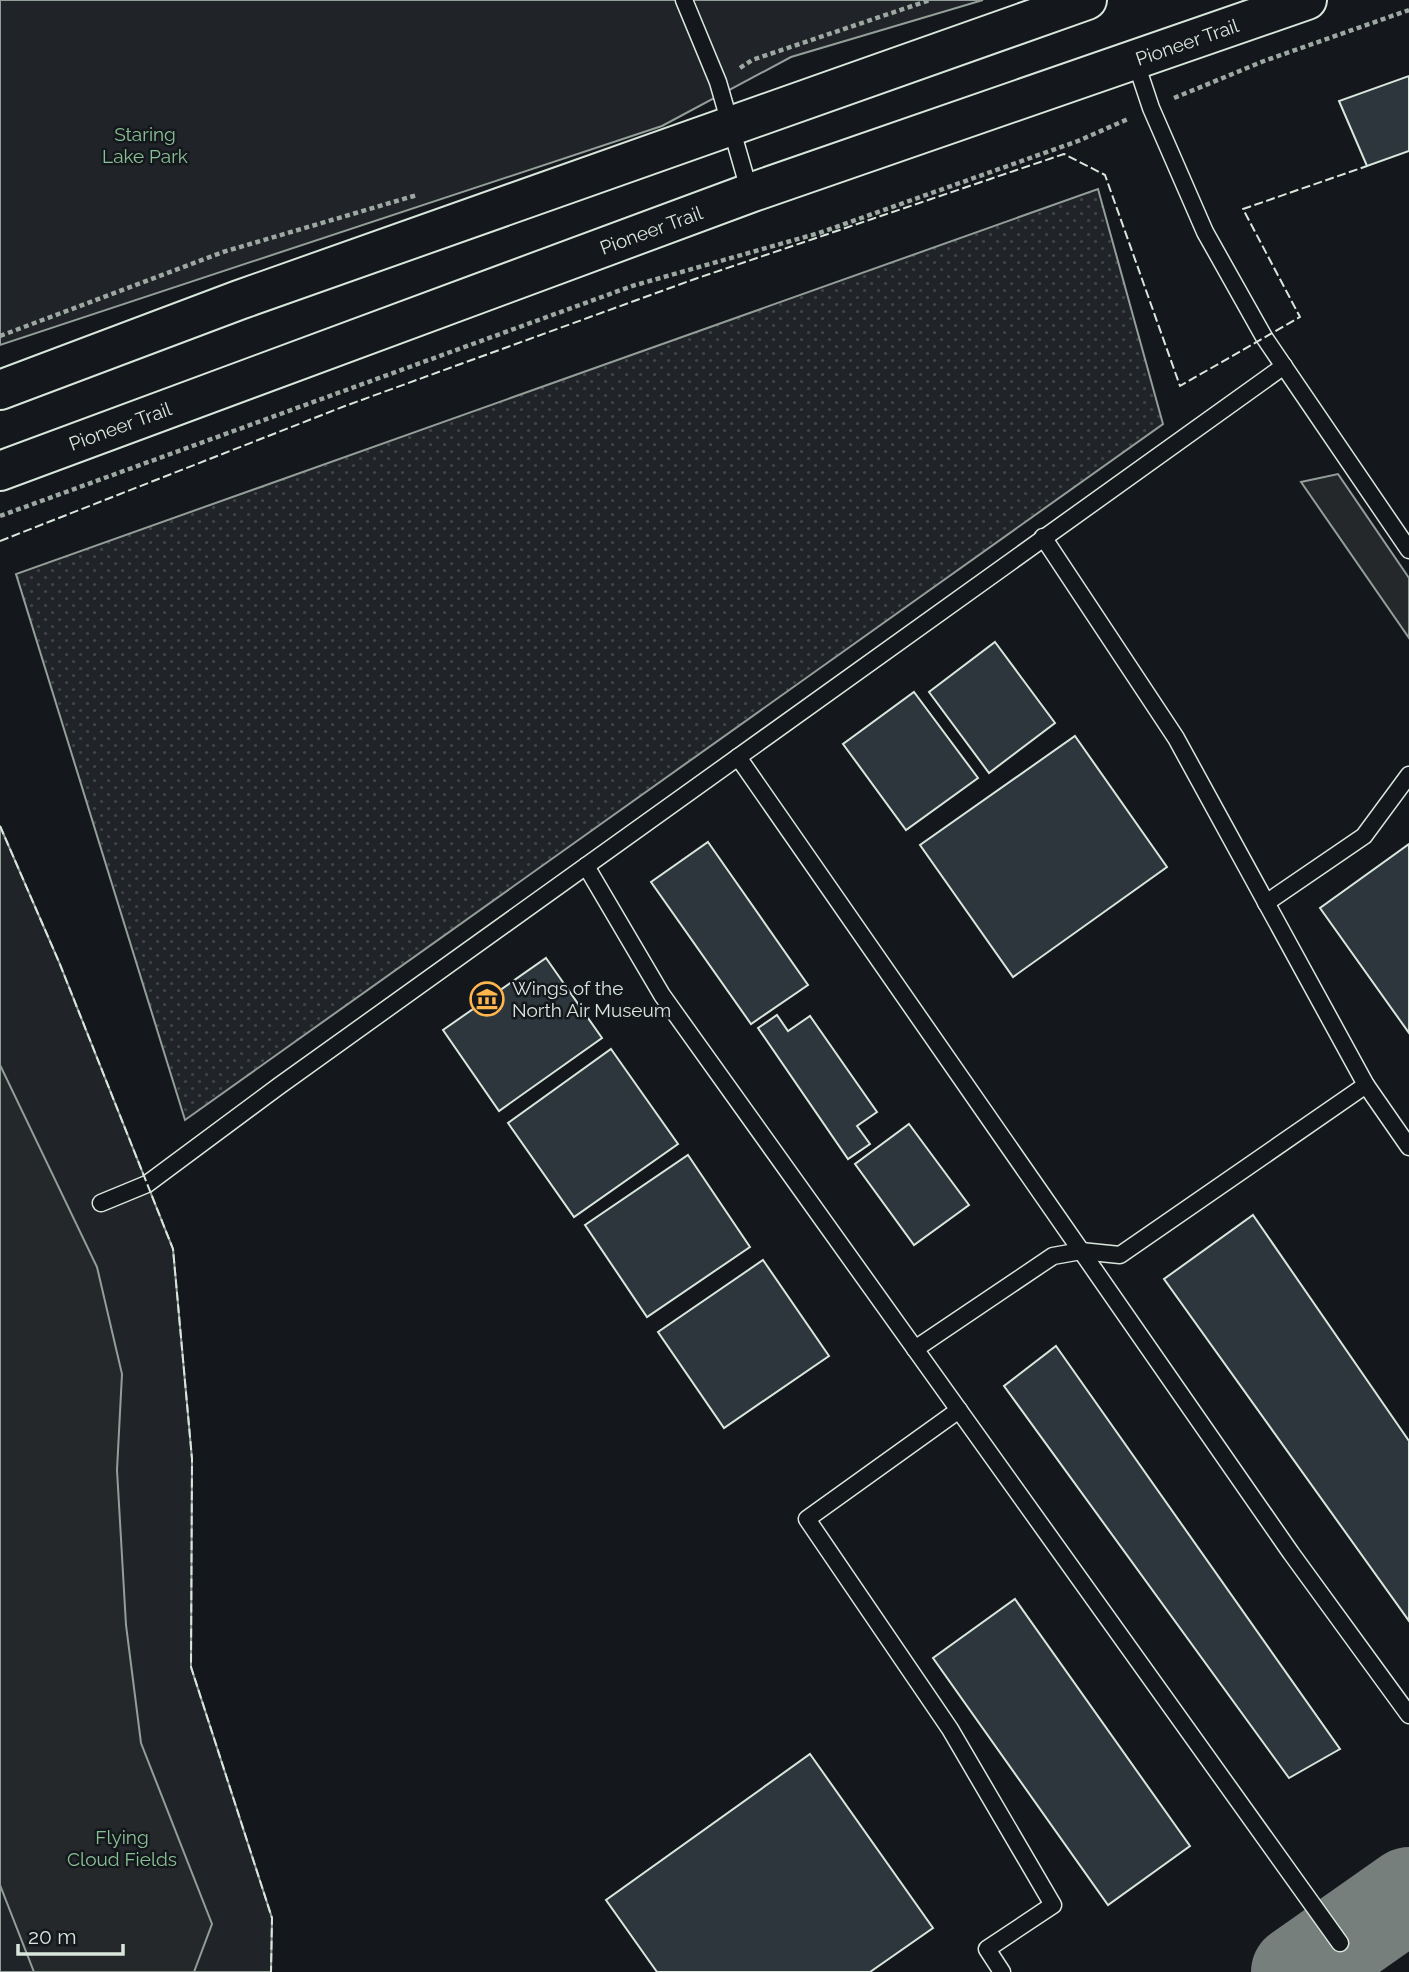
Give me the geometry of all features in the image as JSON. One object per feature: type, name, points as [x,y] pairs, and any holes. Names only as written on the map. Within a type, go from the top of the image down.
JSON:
[{"type":"main road","points":[[0,390],[239,300],[1087,0]]},
{"type":"main road","name":"Pioneer Trail","points":[[0,471],[750,193],[1307,0]]},
{"type":"lane","points":[[684,0],[719,82],[750,193]]},
{"type":"lane","points":[[1135,60],[1151,108],[1205,232],[1264,337],[1409,550]]},
{"type":"lane","points":[[101,1203],[147,1184],[279,1086],[1284,366]]},
{"type":"lane","points":[[1043,537],[1176,738],[1366,1085],[1409,1147]]},
{"type":"lane","points":[[738,757],[1291,1553],[1409,1715]]},
{"type":"lane","points":[[1266,903],[1364,836],[1409,775]]},
{"type":"lane","points":[[586,866],[662,995],[1340,1942]]},
{"type":"lane","points":[[915,1349],[1053,1255],[1081,1251],[1120,1255],[1366,1085]]},
{"type":"lane","points":[[959,1410],[807,1519],[950,1729],[1053,1905],[987,1949],[1002,1972]]},
{"type":"path","points":[[719,82],[752,60],[930,0]]},
{"type":"path","points":[[0,516],[632,286],[819,233],[1078,141],[1264,61],[1409,10]]},
{"type":"path","points":[[0,336],[223,252],[423,192]]},
{"type":"green space","name":"Staring Lake Park","points":[[0,0],[983,0],[791,57],[662,126],[0,345]]},
{"type":"green space","points":[[1098,189],[1163,424],[185,1120],[16,574]]},
{"type":"green space","name":"Flying Cloud Fields","points":[[0,826],[59,962],[173,1249],[192,1459],[191,1667],[272,1918],[271,1972],[0,1972]]},
{"type":"shaded area","points":[[1338,474],[1409,578],[1409,638],[1301,482]]},
{"type":"shaded area","points":[[0,1065],[97,1267],[122,1374],[117,1470],[126,1625],[141,1743],[212,1924],[194,1972],[34,1972],[0,1885]]},
{"type":"building","points":[[1409,76],[1409,151],[1367,166],[1339,101]]},
{"type":"building","points":[[995,642],[1055,723],[989,773],[929,692]]},
{"type":"building","points":[[914,692],[978,778],[906,830],[843,744]]},
{"type":"building","points":[[1075,736],[1167,867],[1013,977],[920,845]]},
{"type":"building","points":[[708,842],[808,985],[751,1024],[651,882]]},
{"type":"building","points":[[1409,844],[1409,1033],[1320,908]]},
{"type":"building","points":[[546,958],[602,1038],[499,1111],[443,1030]]},
{"type":"building","points":[[777,1015],[788,1031],[810,1016],[877,1112],[857,1126],[870,1144],[848,1159],[758,1028]]},
{"type":"building","points":[[611,1049],[678,1144],[574,1217],[508,1123]]},
{"type":"building","points":[[909,1124],[969,1205],[914,1245],[855,1164]]},
{"type":"building","points":[[688,1155],[750,1247],[647,1317],[585,1225]]},
{"type":"building","points":[[1253,1215],[1409,1441],[1409,1621],[1164,1279]]},
{"type":"building","points":[[763,1260],[829,1356],[724,1428],[658,1332]]},
{"type":"building","points":[[1056,1346],[1340,1749],[1289,1778],[1004,1386]]},
{"type":"building","points":[[1015,1599],[1190,1846],[1108,1905],[933,1658]]},
{"type":"building","points":[[810,1754],[933,1928],[870,1972],[657,1972],[606,1900]]},
{"type":"taxiway","points":[[1298,1972],[1409,1894]]},
{"type":"fence","points":[[0,541],[345,406],[692,280],[1064,154],[1105,175],[1180,386],[1300,317],[1243,209],[1367,166]]},
{"type":"fence","points":[[0,826],[59,962],[173,1249],[192,1459],[191,1667],[272,1918],[271,1972]]},
{"type":"place","name":"Wings of the North Air Museum","points":[[487,999]]}]
